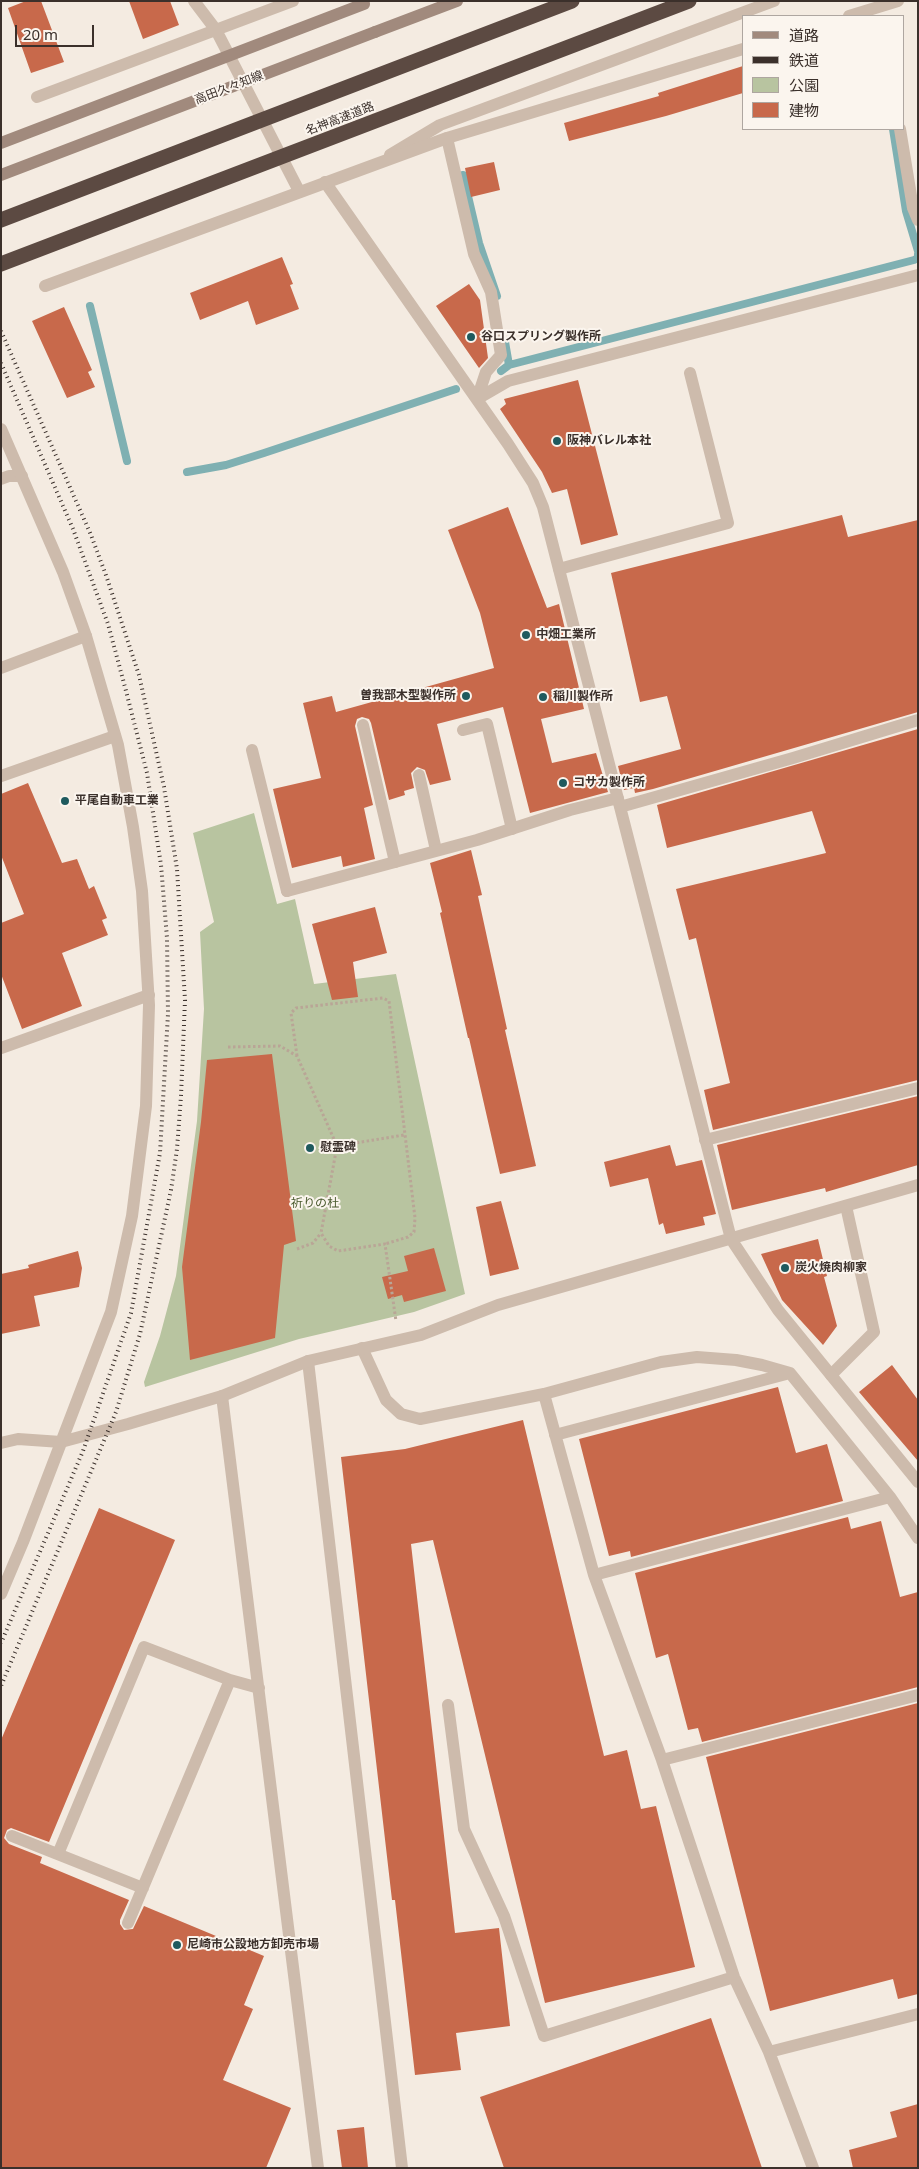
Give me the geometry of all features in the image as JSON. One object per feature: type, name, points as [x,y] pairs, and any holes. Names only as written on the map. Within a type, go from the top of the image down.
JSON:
[{"type":"highway","points":[[1,220],[572,1]]},
{"type":"highway","name":"名神高速道路","points":[[1,264],[690,1]]},
{"type":"main road","name":"高田久々知線","points":[[1,175],[457,1]]},
{"type":"main road","points":[[1,143],[368,3]]},
{"type":"street","points":[[194,1],[216,30],[299,192]]},
{"type":"street","points":[[37,97],[293,1]]},
{"type":"street","points":[[370,167],[440,125],[774,1]]},
{"type":"street","points":[[856,15],[877,12],[898,1]]},
{"type":"street","points":[[45,286],[447,138],[742,49]]},
{"type":"street","points":[[900,130],[913,208],[918,220]]},
{"type":"street","points":[[447,138],[474,254],[491,292],[501,355],[486,372],[477,399]]},
{"type":"street","points":[[325,182],[477,399],[533,483],[544,507],[730,1239],[778,1310],[918,1482]]},
{"type":"street","points":[[477,399],[508,381],[918,275]]},
{"type":"street","points":[[559,569],[728,523],[690,373]]},
{"type":"street","points":[[1,430],[63,572],[86,636],[115,736],[133,827],[141,883],[148,995],[146,1106],[132,1216],[111,1312],[1,1594]]},
{"type":"street","points":[[1,479],[9,476],[22,476]]},
{"type":"street","points":[[1,668],[86,636]]},
{"type":"street","points":[[252,750],[287,891],[512,829],[570,810],[619,802],[793,758],[918,720]]},
{"type":"street","points":[[463,730],[487,724],[512,829]]},
{"type":"street","points":[[363,725],[395,862]]},
{"type":"street","points":[[1,776],[115,736]]},
{"type":"street","points":[[419,775],[436,850]]},
{"type":"street","points":[[1,1048],[148,995]]},
{"type":"street","points":[[705,1140],[918,1088]]},
{"type":"street","points":[[1,1444],[18,1439],[61,1442],[222,1396],[308,1362],[421,1335],[498,1305],[918,1185]]},
{"type":"street","points":[[831,1375],[874,1332],[846,1206]]},
{"type":"street","points":[[362,1348],[386,1400],[402,1414],[420,1419],[544,1394],[661,1362],[696,1357],[754,1363],[790,1373],[890,1497],[918,1538]]},
{"type":"street","points":[[308,1362],[402,2168]]},
{"type":"street","points":[[555,1435],[790,1373]]},
{"type":"street","points":[[544,1394],[594,1575],[662,1760],[734,1977],[770,2052],[813,2168]]},
{"type":"street","points":[[222,1396],[318,2168]]},
{"type":"street","points":[[594,1575],[890,1497]]},
{"type":"street","points":[[58,1854],[144,1647],[230,1680],[259,1688]]},
{"type":"street","points":[[128,1923],[230,1680]]},
{"type":"street","points":[[662,1760],[918,1695]]},
{"type":"street","points":[[448,1705],[464,1828],[504,1916],[544,2036],[734,1977]]},
{"type":"street","points":[[12,1836],[143,1888]]},
{"type":"street","points":[[770,2052],[918,2014]]},
{"type":"path","points":[[297,1250],[313,1243],[321,1233],[337,1146],[297,1056],[291,1013],[296,1008],[383,998],[389,1002],[415,1218],[414,1232],[408,1238],[385,1244],[338,1251],[329,1246],[321,1233]]},
{"type":"path","points":[[228,1047],[280,1046],[297,1056]]},
{"type":"path","points":[[337,1146],[404,1135]]},
{"type":"path","points":[[385,1244],[396,1322]]},
{"type":"green space","name":"祈りの杜","points":[[254,813],[277,904],[295,899],[314,984],[396,974],[465,1294],[414,1312],[299,1339],[145,1387],[144,1382],[160,1336],[176,1276],[197,1121],[204,1009],[200,932],[214,922],[193,833]]},
{"type":"building","points":[[26,1],[41,1],[64,62],[31,73],[8,8]]},
{"type":"building","points":[[129,1],[170,1],[179,25],[143,39]]},
{"type":"building","points":[[742,66],[742,93],[666,116],[569,141],[564,123],[659,96],[658,93]]},
{"type":"building","points":[[494,162],[500,190],[471,197],[465,168]]},
{"type":"building","points":[[282,257],[293,284],[290,285],[299,309],[256,325],[248,301],[200,320],[190,293]]},
{"type":"building","name":"谷口スプリング製作所","points":[[469,284],[480,300],[488,358],[479,368],[436,306]]},
{"type":"building","points":[[64,307],[92,370],[88,372],[95,387],[67,398],[32,321]]},
{"type":"building","name":"阪神バレル本社","points":[[578,380],[618,535],[581,545],[567,489],[552,493],[542,472],[500,409],[506,404],[504,399]]},
{"type":"building","points":[[508,507],[547,608],[559,604],[584,709],[541,719],[552,763],[596,753],[608,792],[530,813],[503,707],[437,724],[451,780],[430,785],[425,770],[417,767],[411,773],[414,788],[404,791],[405,795],[389,800],[371,723],[369,719],[362,717],[357,719],[355,726],[373,805],[364,808],[375,859],[343,867],[341,856],[292,868],[273,789],[321,778],[303,703],[332,696],[336,712],[494,668],[480,613],[448,530]]},
{"type":"building","points":[[842,515],[848,537],[918,520],[918,712],[653,789],[635,793],[634,788],[624,790],[618,766],[681,749],[667,696],[640,702],[611,573]]},
{"type":"building","points":[[918,729],[918,1080],[713,1130],[704,1090],[730,1083],[696,938],[689,940],[676,889],[826,853],[812,811],[667,848],[657,805]]},
{"type":"building","points":[[28,783],[62,863],[77,859],[89,889],[94,886],[107,918],[102,920],[108,935],[62,953],[82,1006],[22,1029],[1,974],[1,923],[24,914],[1,855],[1,794]]},
{"type":"building","points":[[471,850],[482,895],[478,896],[507,1029],[505,1030],[536,1166],[500,1174],[430,863]]},
{"type":"building","points":[[375,907],[387,953],[353,962],[358,997],[332,1000],[312,924]]},
{"type":"building","points":[[272,1054],[296,1241],[284,1245],[275,1338],[190,1360],[182,1267],[207,1060]]},
{"type":"building","points":[[918,1096],[918,1165],[826,1192],[825,1188],[732,1210],[717,1145]]},
{"type":"building","points":[[670,1145],[676,1166],[702,1160],[716,1214],[703,1217],[705,1225],[666,1234],[663,1223],[659,1225],[648,1178],[610,1187],[604,1162]]},
{"type":"building","points":[[501,1201],[519,1269],[490,1276],[476,1207]]},
{"type":"building","points":[[818,1239],[827,1276],[824,1277],[837,1326],[823,1345],[782,1300],[761,1254]]},
{"type":"building","points":[[434,1248],[446,1291],[404,1302],[402,1295],[388,1299],[382,1277],[408,1271],[404,1256]]},
{"type":"building","points":[[78,1251],[82,1268],[79,1287],[34,1296],[40,1326],[1,1334],[1,1274],[29,1268],[28,1265]]},
{"type":"building","points":[[892,1365],[918,1400],[918,1461],[859,1392]]},
{"type":"building","points":[[778,1387],[796,1453],[827,1444],[843,1501],[631,1557],[630,1551],[609,1556],[579,1439]]},
{"type":"building","points":[[523,1420],[604,1756],[627,1750],[641,1809],[656,1806],[695,1967],[545,2003],[433,1540],[411,1544],[455,1933],[499,1928],[510,2026],[456,2033],[461,2070],[415,2075],[395,1900],[392,1900],[341,1457],[405,1449]]},
{"type":"building","points":[[99,1508],[175,1540],[49,1842],[11,1828],[7,1830],[4,1838],[9,1844],[42,1857],[40,1863],[129,1900],[120,1920],[124,1930],[133,1929],[144,1906],[264,1956],[244,2005],[253,2009],[223,2080],[291,2108],[266,2168],[1,2168],[1,1740]]},
{"type":"building","points":[[848,1517],[851,1529],[881,1521],[900,1597],[918,1592],[918,1687],[702,1742],[698,1728],[688,1730],[668,1654],[656,1658],[635,1573]]},
{"type":"building","points":[[918,1703],[918,1994],[898,1999],[893,1979],[770,2011],[706,1757]]},
{"type":"building","points":[[711,2018],[762,2168],[504,2168],[480,2097]]},
{"type":"building","points":[[918,2104],[918,2168],[853,2168],[849,2150],[897,2137],[890,2112]]},
{"type":"building","points":[[364,2127],[368,2168],[342,2168],[337,2130]]},
{"type":"waterway","points":[[893,130],[906,211],[918,251]]},
{"type":"waterway","points":[[463,175],[479,243],[497,296]]},
{"type":"waterway","points":[[501,371],[509,365],[914,260],[918,258],[918,254]]},
{"type":"waterway","points":[[90,306],[127,461]]},
{"type":"waterway","points":[[505,342],[509,365]]},
{"type":"waterway","points":[[187,472],[226,465],[456,389]]},
{"type":"railway","points":[[1,331],[91,535],[139,675],[164,787],[177,869],[185,1000],[177,1149],[171,1190],[140,1334],[116,1412],[1,1686]]},
{"type":"railway","points":[[1,363],[73,529],[108,624],[125,687],[147,773],[161,865],[167,938],[168,1014],[160,1153],[131,1313],[83,1451],[1,1643]]},
{"type":"place","name":"谷口スプリング製作所","points":[[471,337]]},
{"type":"place","name":"阪神バレル本社","points":[[557,441]]},
{"type":"place","name":"中畑工業所","points":[[526,635]]},
{"type":"place","name":"曽我部木型製作所","points":[[466,696]]},
{"type":"place","name":"稲川製作所","points":[[543,697]]},
{"type":"place","name":"コサカ製作所","points":[[563,783]]},
{"type":"place","name":"平尾自動車工業","points":[[65,801]]},
{"type":"place","name":"慰霊碑","points":[[310,1148]]},
{"type":"place","name":"炭火焼肉柳家","points":[[785,1268]]},
{"type":"place","name":"尼崎市公設地方卸売市場","points":[[177,1945]]}]
